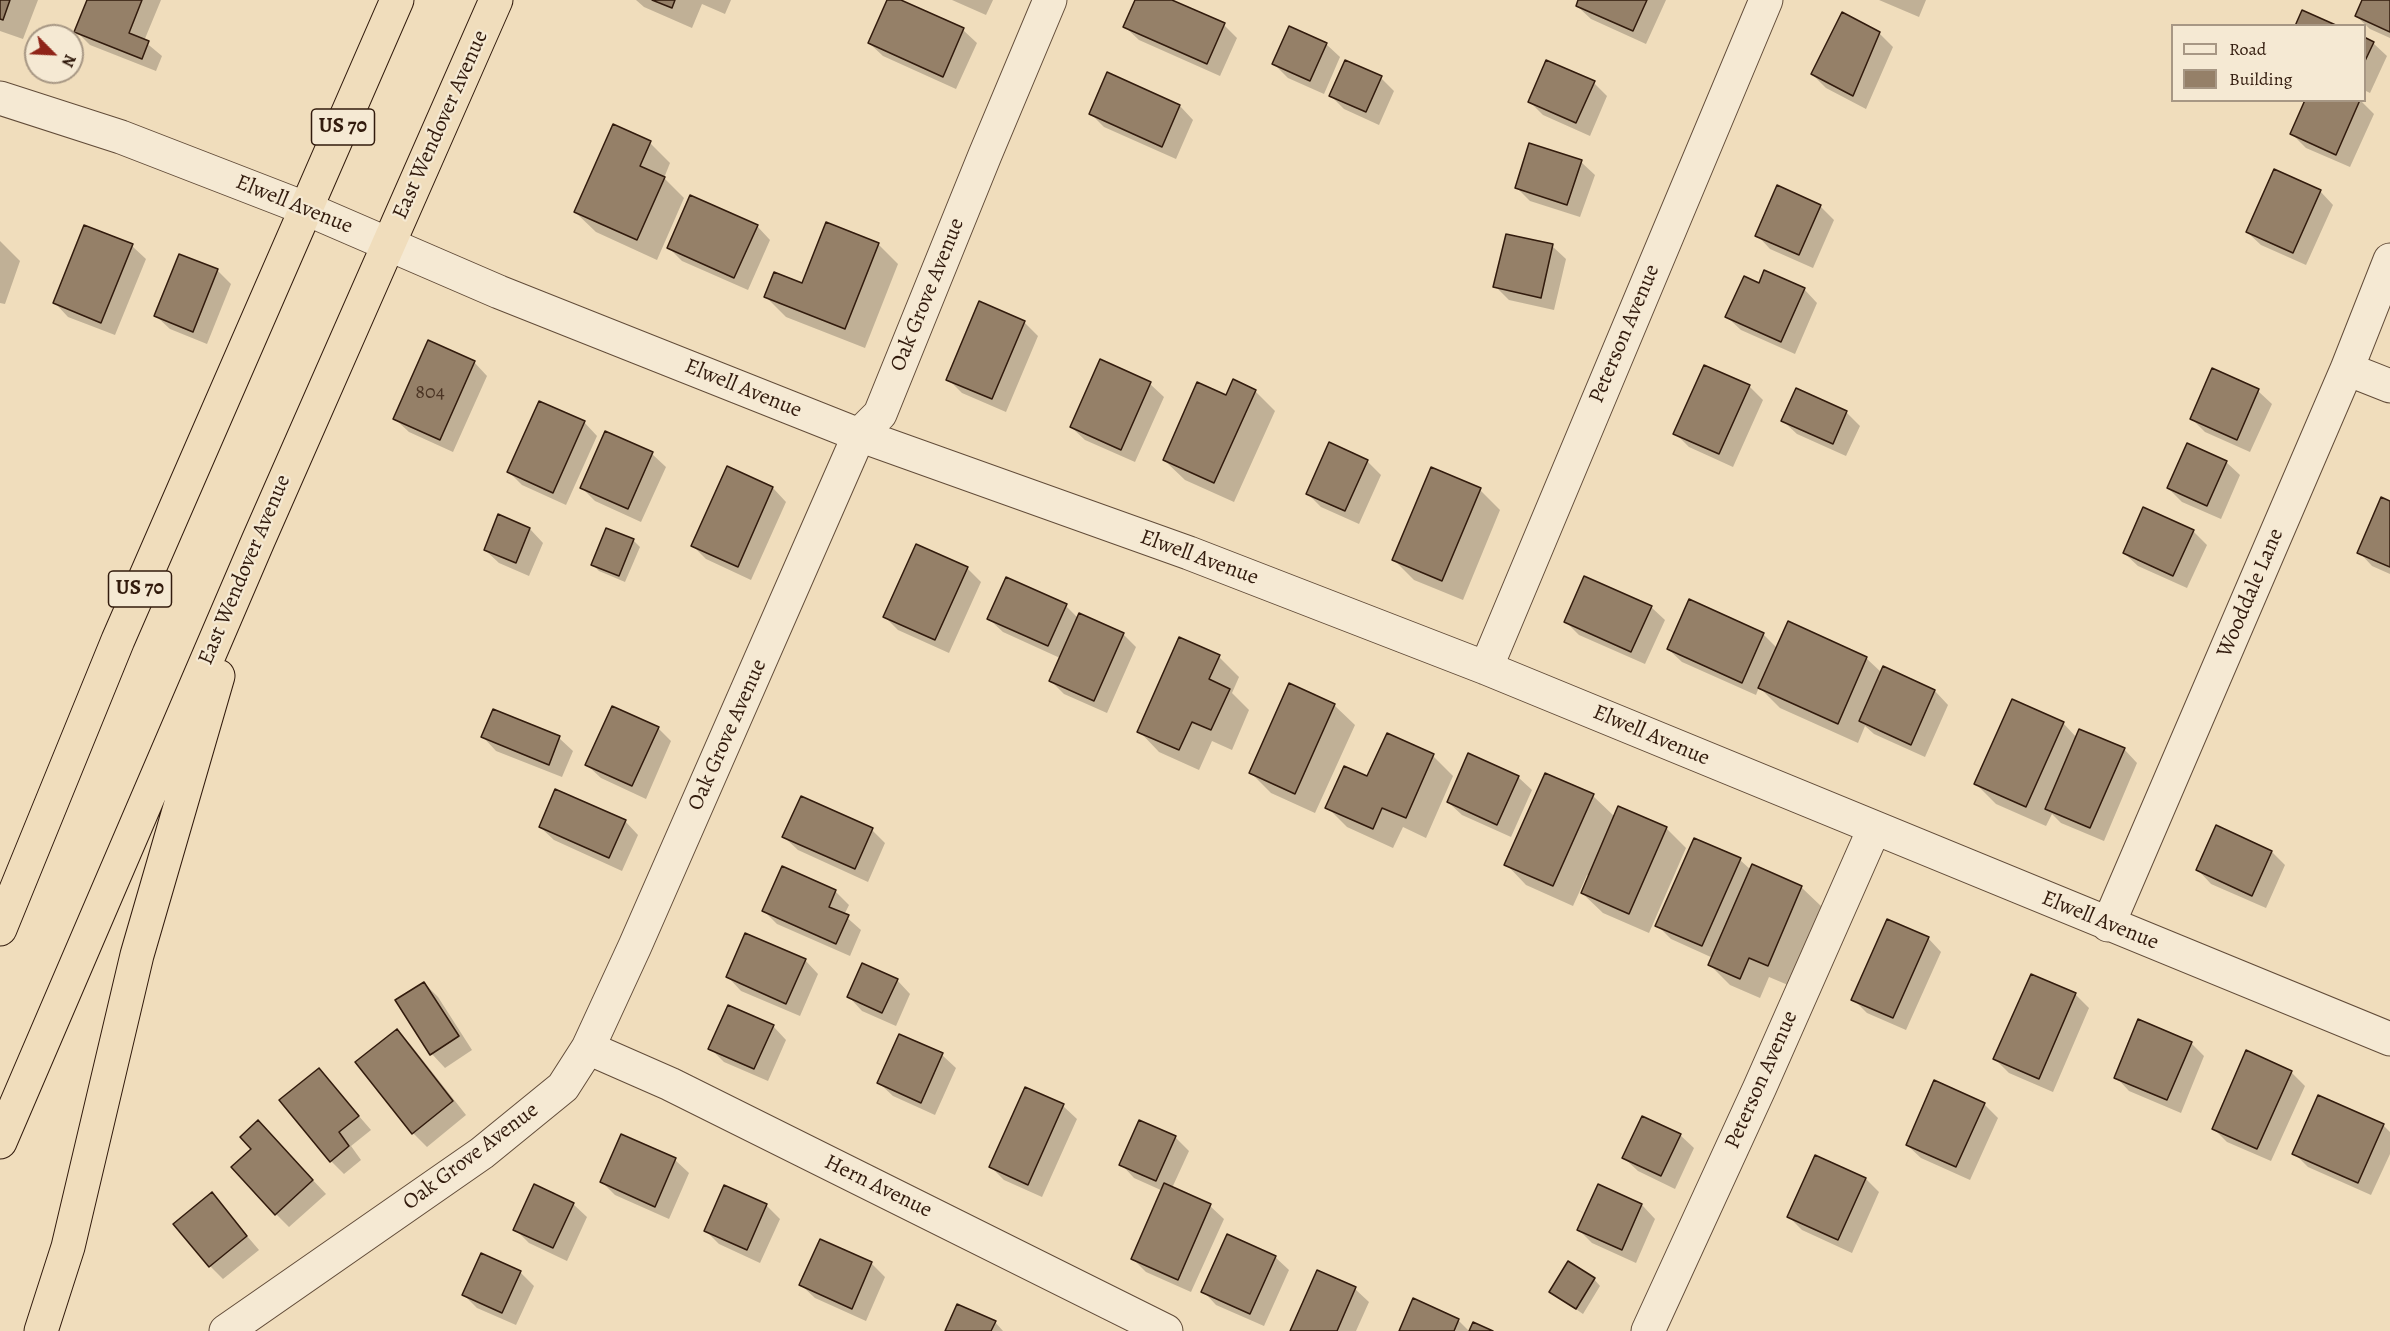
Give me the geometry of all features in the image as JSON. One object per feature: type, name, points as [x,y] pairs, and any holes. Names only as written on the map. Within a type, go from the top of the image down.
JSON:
[{"type":"highway","name":"US 70","points":[[0,929],[118,639],[397,0]]},
{"type":"highway","name":"East Wendover Avenue","points":[[0,1142],[258,541],[496,0]]},
{"type":"highway","points":[[41,1331],[68,1247],[137,955],[258,541]]},
{"type":"street","name":"Oak Grove Avenue","points":[[226,1331],[482,1153],[563,1087],[588,1048],[859,435],[880,414],[1050,0]]},
{"type":"street","name":"Peterson Avenue","points":[[1486,668],[1766,0]]},
{"type":"street","name":"Elwell Avenue","points":[[0,98],[121,137],[307,209],[499,292],[859,435],[1189,553],[1486,668],[2390,1040]]},
{"type":"street","name":"Wooddale Lane","points":[[2108,925],[2347,369],[2390,260]]},
{"type":"street","points":[[2347,369],[2390,386]]},
{"type":"street","name":"Peterson Avenue","points":[[1648,1331],[1760,1087],[1874,829]]},
{"type":"street","name":"Hern Avenue","points":[[588,1048],[670,1084],[1166,1331]]},
{"type":"building","points":[[0,0],[10,0],[3,20],[0,19]]},
{"type":"building","points":[[87,0],[142,0],[129,33],[149,41],[142,59],[84,36],[84,24],[77,24]]},
{"type":"building","points":[[652,0],[675,0],[672,8]]},
{"type":"building","points":[[887,0],[901,0],[964,28],[943,77],[868,43]]},
{"type":"building","points":[[1135,0],[1172,0],[1225,23],[1207,64],[1123,27]]},
{"type":"building","points":[[1578,0],[1647,0],[1633,31],[1576,6]]},
{"type":"building","points":[[2362,0],[2390,0],[2390,32],[2355,16]]},
{"type":"building","points":[[2302,10],[2334,24],[2296,24]]},
{"type":"building","points":[[1842,12],[1880,32],[1853,96],[1811,74]]},
{"type":"building","points":[[1289,26],[1327,43],[1310,81],[1272,64]]},
{"type":"building","points":[[2366,38],[2374,42],[2366,59]]},
{"type":"building","points":[[1345,60],[1382,76],[1366,112],[1329,96]]},
{"type":"building","points":[[1546,60],[1595,81],[1576,123],[1528,102]]},
{"type":"building","points":[[1107,72],[1180,105],[1162,147],[1089,114]]},
{"type":"building","points":[[2304,102],[2359,102],[2336,155],[2290,134]]},
{"type":"building","points":[[613,124],[651,141],[640,166],[665,177],[637,240],[574,212]]},
{"type":"building","points":[[1529,143],[1582,160],[1567,205],[1515,188]]},
{"type":"building","points":[[2274,169],[2321,190],[2293,253],[2246,232]]},
{"type":"building","points":[[1777,185],[1821,205],[1799,255],[1755,236]]},
{"type":"building","points":[[690,195],[758,225],[734,278],[667,248]]},
{"type":"building","points":[[826,222],[879,243],[845,329],[764,297],[774,272],[802,283]]},
{"type":"building","points":[[84,225],[133,244],[101,323],[53,303]]},
{"type":"building","points":[[1506,234],[1553,244],[1541,298],[1493,287]]},
{"type":"building","points":[[179,254],[218,269],[193,332],[154,316]]},
{"type":"building","points":[[1764,270],[1805,288],[1781,342],[1725,317],[1744,276],[1759,283]]},
{"type":"building","points":[[979,301],[1025,321],[992,399],[946,380]]},
{"type":"building","points":[[428,340],[475,361],[440,440],[393,419]]},
{"type":"building","points":[[1100,359],[1151,382],[1121,450],[1070,427]]},
{"type":"building","points":[[1704,365],[1750,385],[1719,454],[1673,434]]},
{"type":"building","points":[[2212,368],[2259,389],[2237,440],[2190,419]]},
{"type":"building","points":[[1233,379],[1256,390],[1214,483],[1163,460],[1197,382],[1226,395]]},
{"type":"building","points":[[1796,388],[1847,411],[1833,444],[1781,421]]},
{"type":"building","points":[[539,401],[585,421],[553,493],[507,472]]},
{"type":"building","points":[[605,431],[653,452],[628,509],[580,488]]},
{"type":"building","points":[[1329,442],[1368,460],[1345,511],[1306,494]]},
{"type":"building","points":[[2187,443],[2227,461],[2207,506],[2167,488]]},
{"type":"building","points":[[727,466],[773,487],[738,567],[691,546]]},
{"type":"building","points":[[1431,467],[1481,488],[1442,581],[1392,560]]},
{"type":"building","points":[[2381,497],[2390,501],[2390,567],[2357,553]]},
{"type":"building","points":[[2143,507],[2194,530],[2173,576],[2123,553]]},
{"type":"building","points":[[498,514],[530,528],[516,563],[484,550]]},
{"type":"building","points":[[606,528],[634,539],[619,576],[591,565]]},
{"type":"building","points":[[916,544],[968,567],[935,640],[883,617]]},
{"type":"building","points":[[1584,576],[1652,606],[1631,652],[1564,622]]},
{"type":"building","points":[[1006,577],[1067,604],[1048,646],[987,619]]},
{"type":"building","points":[[1689,599],[1764,633],[1742,683],[1667,649]]},
{"type":"building","points":[[1079,613],[1124,633],[1094,701],[1049,681]]},
{"type":"building","points":[[1788,621],[1867,657],[1838,724],[1758,688]]},
{"type":"building","points":[[1179,637],[1220,655],[1209,679],[1230,689],[1211,730],[1192,722],[1179,750],[1137,732]]},
{"type":"building","points":[[1883,666],[1935,690],[1911,745],[1859,721]]},
{"type":"building","points":[[1289,683],[1335,704],[1295,794],[1249,773]]},
{"type":"building","points":[[2012,699],[2064,722],[2026,807],[1974,784]]},
{"type":"building","points":[[612,706],[659,727],[632,786],[585,765]]},
{"type":"building","points":[[493,709],[560,736],[549,765],[481,737]]},
{"type":"building","points":[[2079,729],[2125,748],[2090,828],[2045,809]]},
{"type":"building","points":[[1387,733],[1434,754],[1406,818],[1382,808],[1373,829],[1325,808],[1344,766],[1367,776]]},
{"type":"building","points":[[1468,753],[1519,776],[1497,825],[1447,802]]},
{"type":"building","points":[[1545,773],[1594,794],[1553,886],[1504,865]]},
{"type":"building","points":[[555,789],[626,820],[609,858],[539,827]]},
{"type":"building","points":[[801,796],[873,828],[855,869],[782,837]]},
{"type":"building","points":[[1618,806],[1667,827],[1629,914],[1581,893]]},
{"type":"building","points":[[2216,825],[2272,851],[2252,896],[2196,870]]},
{"type":"building","points":[[1694,838],[1741,858],[1702,946],[1655,926]]},
{"type":"building","points":[[1752,864],[1802,886],[1768,966],[1749,958],[1740,979],[1708,965]]},
{"type":"building","points":[[782,866],[836,890],[829,907],[849,915],[836,944],[762,911]]},
{"type":"building","points":[[1887,919],[1929,937],[1893,1018],[1851,1000]]},
{"type":"building","points":[[745,933],[806,959],[786,1004],[726,977]]},
{"type":"building","points":[[862,963],[898,979],[882,1013],[847,997]]},
{"type":"building","points":[[2031,974],[2076,993],[2039,1079],[1993,1059]]},
{"type":"building","points":[[424,982],[459,1036],[430,1055],[395,1000]]},
{"type":"building","points":[[728,1005],[774,1025],[754,1069],[708,1049]]},
{"type":"building","points":[[2138,1019],[2192,1042],[2167,1100],[2114,1078]]},
{"type":"building","points":[[397,1029],[453,1101],[412,1134],[355,1062]]},
{"type":"building","points":[[899,1034],[943,1053],[921,1103],[877,1083]]},
{"type":"building","points":[[2246,1050],[2292,1071],[2257,1149],[2212,1129]]},
{"type":"building","points":[[319,1068],[359,1116],[339,1132],[349,1146],[330,1162],[279,1100]]},
{"type":"building","points":[[1934,1080],[1985,1103],[1956,1167],[1906,1145]]},
{"type":"building","points":[[1025,1087],[1064,1104],[1028,1185],[989,1167]]},
{"type":"building","points":[[2318,1095],[2384,1124],[2358,1183],[2292,1154]]},
{"type":"building","points":[[1642,1116],[1681,1134],[1661,1176],[1622,1158]]},
{"type":"building","points":[[258,1120],[313,1180],[275,1215],[231,1167],[251,1149],[240,1137]]},
{"type":"building","points":[[1139,1120],[1176,1136],[1156,1181],[1119,1165]]},
{"type":"building","points":[[621,1134],[676,1158],[655,1207],[600,1182]]},
{"type":"building","points":[[1815,1155],[1866,1178],[1838,1240],[1787,1217]]},
{"type":"building","points":[[1164,1183],[1211,1204],[1178,1280],[1131,1259]]},
{"type":"building","points":[[534,1184],[574,1203],[553,1248],[513,1230]]},
{"type":"building","points":[[1598,1184],[1642,1204],[1622,1250],[1577,1230]]},
{"type":"building","points":[[724,1185],[767,1204],[747,1250],[704,1231]]},
{"type":"building","points":[[212,1192],[247,1236],[209,1267],[173,1224]]},
{"type":"building","points":[[1227,1234],[1276,1256],[1250,1314],[1201,1292]]},
{"type":"building","points":[[820,1239],[872,1262],[852,1309],[799,1285]]},
{"type":"building","points":[[481,1253],[521,1271],[502,1313],[462,1295]]},
{"type":"building","points":[[1568,1261],[1595,1278],[1576,1309],[1549,1292]]},
{"type":"building","points":[[1317,1270],[1356,1287],[1337,1331],[1290,1331]]},
{"type":"building","points":[[1413,1298],[1459,1319],[1454,1331],[1399,1331]]},
{"type":"building","points":[[957,1304],[996,1321],[991,1331],[945,1331]]},
{"type":"building","points":[[1473,1322],[1493,1331],[1469,1331]]}]
